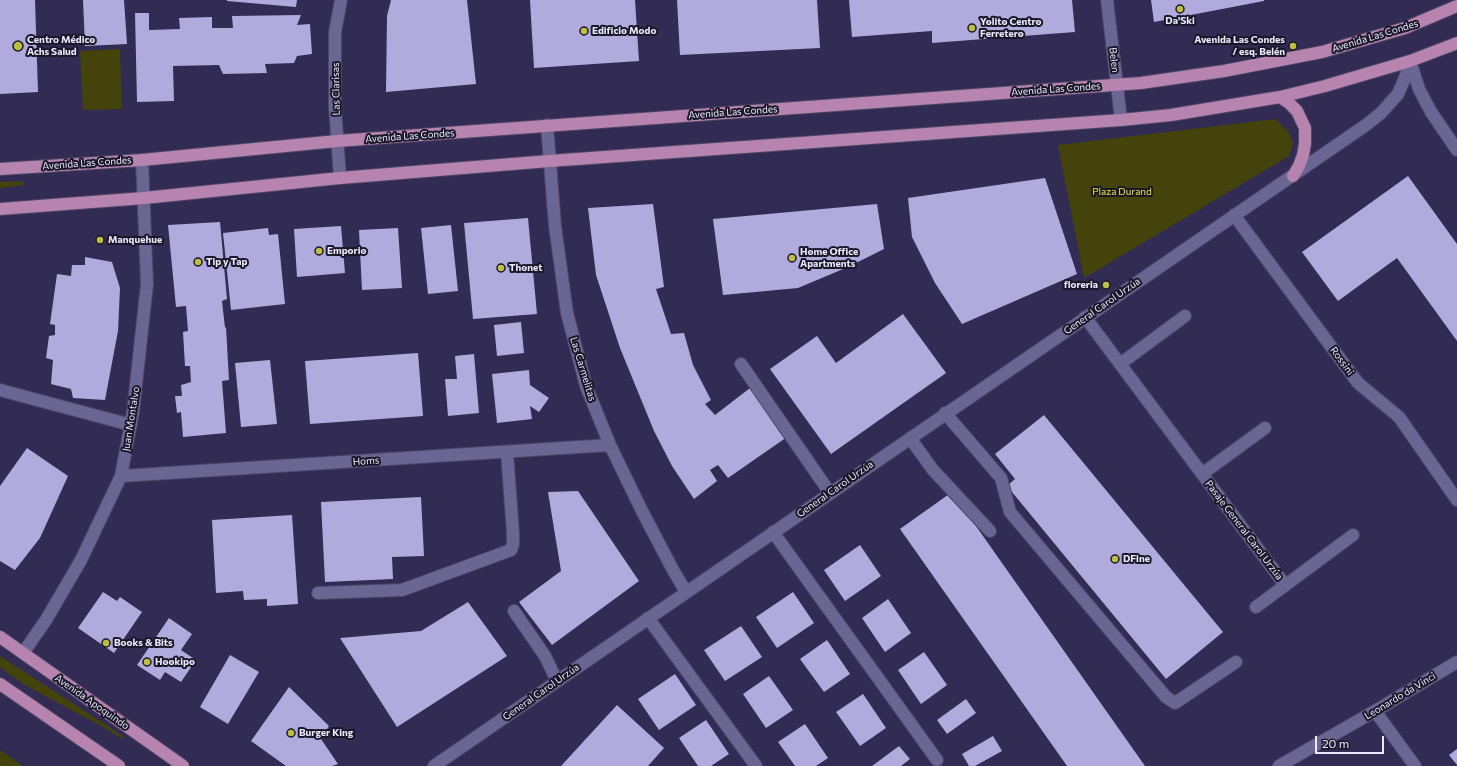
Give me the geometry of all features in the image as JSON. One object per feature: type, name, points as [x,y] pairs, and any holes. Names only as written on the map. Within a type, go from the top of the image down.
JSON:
[{"type":"main road","name":"Avenida Las Condes","points":[[0,169],[142,160],[337,141],[1117,85],[1168,80],[1322,52],[1404,28],[1457,6]]},
{"type":"main road","points":[[0,209],[144,198],[340,178],[549,161],[1121,120],[1171,115],[1280,97],[1338,83],[1410,61],[1457,43]]},
{"type":"main road","points":[[1280,97],[1297,111],[1305,128],[1303,155],[1293,176]]},
{"type":"main road","name":"Avenida Apoquindo","points":[[0,637],[183,766]]},
{"type":"main road","points":[[0,684],[119,766]]},
{"type":"street","name":"Las Clarisas","points":[[340,178],[335,107],[335,32],[341,0]]},
{"type":"street","name":"Belen","points":[[1107,0],[1121,120]]},
{"type":"street","points":[[1410,61],[1419,89],[1431,112],[1457,150]]},
{"type":"street","name":"General Carol Urzúa","points":[[434,766],[1085,317],[1293,176],[1381,113],[1398,94],[1406,78],[1410,61]]},
{"type":"street","name":"Las Carmelitas","points":[[547,125],[554,226],[567,313],[586,386],[610,446],[656,537],[686,592]]},
{"type":"street","name":"Juan Montalvo","points":[[23,653],[46,620],[81,560],[121,476],[131,425],[147,284],[142,160]]},
{"type":"street","name":"Rossini","points":[[1234,215],[1358,383],[1398,417],[1457,500]]},
{"type":"street","points":[[1120,364],[1185,316]]},
{"type":"street","name":"Pasaje General Carol Urzúa","points":[[1085,317],[1285,585]]},
{"type":"street","points":[[741,364],[830,493]]},
{"type":"street","points":[[0,390],[131,425]]},
{"type":"street","points":[[946,414],[1001,478],[1010,512],[1166,697],[1175,703],[1236,662]]},
{"type":"street","name":"Pasaje General Carol Urzúa","points":[[1202,474],[1265,428]]},
{"type":"street","points":[[910,438],[933,470],[990,531]]},
{"type":"street","name":"Homs","points":[[121,476],[610,446]]},
{"type":"street","points":[[318,593],[402,590],[511,550],[513,544],[513,533],[506,452]]},
{"type":"street","points":[[773,532],[937,760]]},
{"type":"street","name":"Pasaje General Carol Urzúa","points":[[1256,607],[1353,535]]},
{"type":"street","points":[[514,611],[546,656],[557,681]]},
{"type":"street","points":[[648,618],[756,766]]},
{"type":"street","name":"Leonardo da Vinci","points":[[1279,766],[1457,662]]},
{"type":"street","points":[[1375,711],[1415,766]]},
{"type":"green space","points":[[120,49],[122,109],[83,110],[80,51]]},
{"type":"green space","name":"Plaza Durand","points":[[1275,119],[1288,131],[1293,143],[1289,156],[1084,278],[1058,145]]},
{"type":"green space","points":[[23,181],[24,185],[0,188],[0,182]]},
{"type":"green space","points":[[0,656],[123,736],[122,739],[105,728],[23,684],[0,667]]},
{"type":"green space","points":[[0,750],[23,766],[0,766]]},
{"type":"building","name":"Centro Médico Achs Salud","points":[[0,0],[35,0],[38,92],[0,94]]},
{"type":"building","points":[[83,0],[124,0],[127,44],[85,46]]},
{"type":"building","points":[[227,0],[297,0],[296,7]]},
{"type":"building","points":[[391,0],[467,0],[476,84],[386,92],[387,16]]},
{"type":"building","name":"Edificio Modo","points":[[530,0],[635,0],[639,61],[534,68]]},
{"type":"building","points":[[677,0],[817,0],[820,48],[680,55]]},
{"type":"building","points":[[849,0],[1072,0],[1075,32],[932,43],[932,31],[852,37]]},
{"type":"building","points":[[1151,0],[1264,0],[1264,1],[1154,22]]},
{"type":"building","points":[[135,13],[149,13],[149,30],[180,29],[179,18],[212,17],[212,28],[233,28],[232,16],[301,15],[297,25],[310,24],[312,54],[297,56],[294,63],[265,64],[267,73],[223,74],[219,65],[173,66],[174,101],[137,102]]},
{"type":"building","points":[[1408,176],[1457,244],[1457,341],[1397,258],[1338,301],[1302,252]]},
{"type":"building","points":[[1045,178],[1077,274],[962,324],[935,283],[912,237],[908,198]]},
{"type":"building","points":[[653,204],[664,287],[656,289],[671,334],[684,333],[693,365],[711,400],[705,404],[715,415],[750,388],[787,437],[728,478],[718,465],[710,470],[717,481],[694,499],[672,466],[654,431],[620,348],[596,275],[588,208]]},
{"type":"building","name":"Home Office Apartments","points":[[877,204],[884,249],[848,267],[798,288],[723,295],[713,219]]},
{"type":"building","name":"Thonet","points":[[528,218],[537,314],[473,319],[464,223]]},
{"type":"building","points":[[220,222],[227,299],[222,301],[225,328],[226,327],[229,380],[222,381],[226,433],[183,437],[181,412],[177,413],[175,396],[182,396],[181,385],[191,382],[190,366],[185,366],[183,332],[188,331],[186,306],[176,307],[168,225]]},
{"type":"building","points":[[451,225],[458,291],[428,294],[421,228]]},
{"type":"building","name":"Emporio","points":[[341,226],[345,273],[297,277],[294,229]]},
{"type":"building","points":[[268,228],[269,235],[278,234],[285,304],[231,310],[223,233]]},
{"type":"building","points":[[398,228],[402,288],[362,290],[359,230]]},
{"type":"building","points":[[85,257],[112,262],[120,288],[118,331],[105,400],[73,398],[71,389],[51,384],[53,360],[46,358],[49,336],[55,335],[55,325],[50,324],[57,274],[71,276],[72,265],[85,265]]},
{"type":"building","points":[[903,314],[946,373],[831,454],[770,369],[817,336],[836,363]]},
{"type":"building","points":[[521,322],[524,353],[497,356],[494,325]]},
{"type":"building","points":[[418,353],[423,416],[310,424],[305,361]]},
{"type":"building","points":[[474,354],[479,413],[448,416],[445,379],[457,379],[455,356]]},
{"type":"building","points":[[270,360],[277,424],[241,427],[235,363]]},
{"type":"building","points":[[529,370],[530,385],[549,398],[539,412],[530,406],[532,419],[497,423],[492,374]]},
{"type":"building","name":"DFine","points":[[1044,415],[1223,632],[1166,679],[1007,486],[1015,479],[995,454]]},
{"type":"building","points":[[27,448],[68,476],[40,538],[15,570],[0,561],[0,486]]},
{"type":"building","points":[[578,491],[639,581],[552,645],[519,602],[561,571],[548,492]]},
{"type":"building","points":[[952,492],[1145,766],[1067,766],[900,529]]},
{"type":"building","points":[[421,497],[424,556],[392,557],[393,579],[325,582],[321,502]]},
{"type":"building","points":[[292,515],[298,604],[267,606],[267,599],[244,600],[243,591],[216,593],[212,520]]},
{"type":"building","points":[[860,545],[881,576],[845,601],[824,570]]},
{"type":"building","points":[[103,592],[117,601],[120,597],[142,612],[114,653],[78,628]]},
{"type":"building","points":[[793,592],[814,623],[777,648],[756,617]]},
{"type":"building","points":[[888,599],[911,633],[885,652],[862,618]]},
{"type":"building","points":[[468,602],[507,656],[397,727],[340,638],[421,631]]},
{"type":"building","points":[[169,618],[192,634],[181,650],[196,660],[181,682],[165,672],[160,680],[137,665]]},
{"type":"building","points":[[741,626],[762,657],[725,681],[704,650]]},
{"type":"building","points":[[827,640],[850,674],[824,692],[800,659]]},
{"type":"building","points":[[924,652],[947,685],[921,704],[898,670]]},
{"type":"building","points":[[230,655],[259,672],[228,724],[200,707]]},
{"type":"building","points":[[675,674],[696,705],[659,730],[638,699]]},
{"type":"building","points":[[769,676],[793,710],[766,728],[743,694]]},
{"type":"building","name":"Burger King","points":[[289,687],[329,726],[321,739],[338,764],[332,766],[286,766],[251,741]]},
{"type":"building","points":[[863,694],[886,728],[860,746],[836,712]]},
{"type":"building","points":[[966,699],[976,713],[947,734],[937,720]]},
{"type":"building","points":[[617,705],[664,748],[648,766],[561,766]]},
{"type":"building","points":[[706,720],[729,754],[711,766],[698,766],[679,738]]},
{"type":"building","points":[[805,724],[828,758],[816,766],[795,766],[778,742]]},
{"type":"building","points":[[993,736],[1002,751],[975,766],[969,766],[962,754]]},
{"type":"building","points":[[899,746],[910,759],[901,766],[872,766]]},
{"type":"building","points":[[1457,749],[1457,765],[1449,755]]},
{"type":"place","name":"Da'Ski","points":[[1180,9]]},
{"type":"place","name":"Yolito Centro Ferretero","points":[[972,28]]},
{"type":"place","name":"Edificio Modo","points":[[584,31]]},
{"type":"place","name":"Centro Médico Achs Salud","points":[[18,46]]},
{"type":"place","name":"Avenida Las Condes / esq. Belén","points":[[1293,46]]},
{"type":"place","name":"Manquehue","points":[[100,240]]},
{"type":"place","name":"Emporio","points":[[319,251]]},
{"type":"place","name":"Home Office Apartments","points":[[792,258]]},
{"type":"place","name":"Tip y Tap","points":[[198,262]]},
{"type":"place","name":"Thonet","points":[[501,268]]},
{"type":"place","name":"floreria","points":[[1106,285]]},
{"type":"place","name":"DFine","points":[[1115,559]]},
{"type":"place","name":"Books & Bits","points":[[106,643]]},
{"type":"place","name":"Hookipo","points":[[147,662]]},
{"type":"place","name":"Burger King","points":[[291,733]]}]
